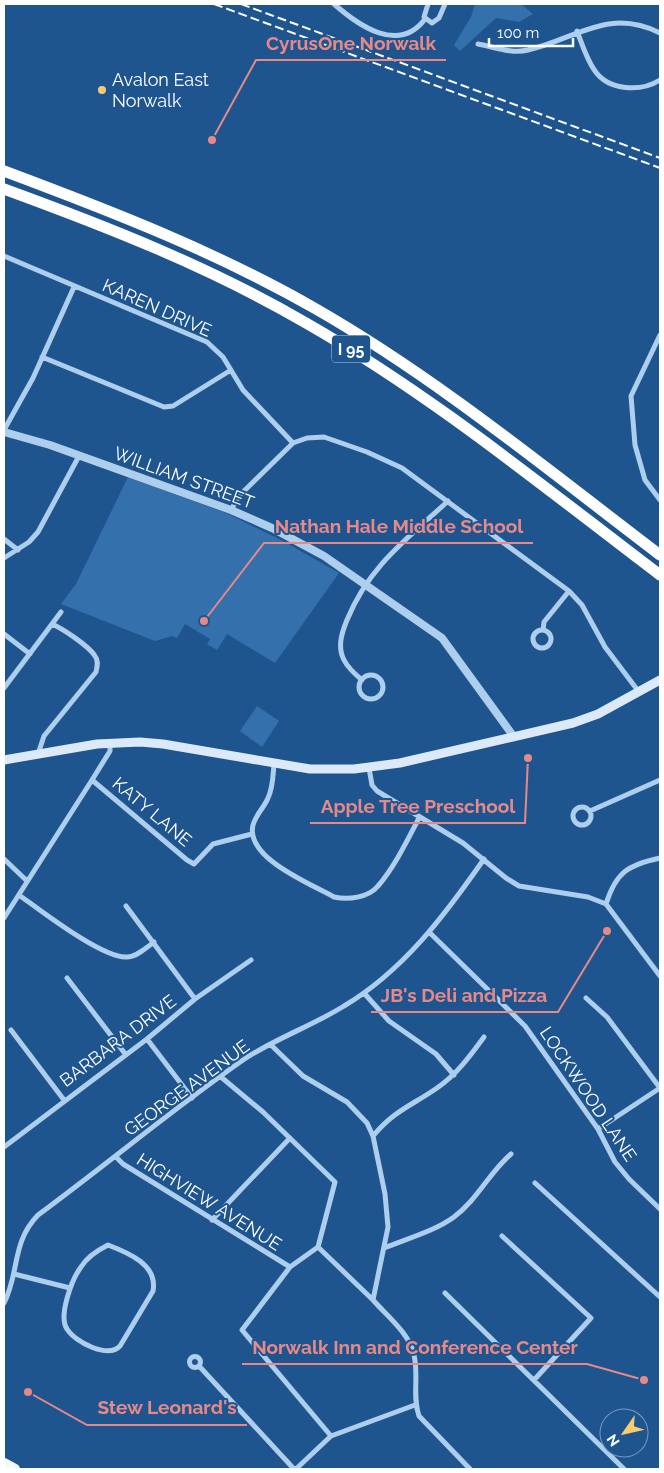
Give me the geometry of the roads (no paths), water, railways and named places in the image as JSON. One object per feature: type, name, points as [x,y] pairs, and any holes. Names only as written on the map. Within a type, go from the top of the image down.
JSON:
[{"type":"highway","name":"I 95","points":[[4,171],[136,221],[191,245],[316,309],[376,346],[450,397],[660,555]]},
{"type":"highway","name":"I 95","points":[[4,189],[165,252],[237,285],[308,323],[376,365],[436,407],[660,575]]},
{"type":"main road","points":[[4,760],[110,743],[140,742],[163,744],[310,769],[369,768],[419,759],[573,723],[598,714],[660,680]]},
{"type":"main road","points":[[4,1463],[15,1469]]},
{"type":"street","points":[[334,4],[359,24],[391,35],[403,36],[415,31],[425,19]]},
{"type":"street","points":[[428,4],[423,14],[425,19],[430,22],[437,21],[445,4]]},
{"type":"street","points":[[478,44],[512,51],[526,51],[577,31],[609,22],[629,23],[660,33]]},
{"type":"street","points":[[577,31],[590,62],[604,80],[622,86],[638,88],[648,87],[660,80]]},
{"type":"street","name":"KAREN DRIVE","points":[[4,256],[207,342],[216,350],[243,390],[292,443]]},
{"type":"street","points":[[4,431],[33,378],[74,287]]},
{"type":"street","points":[[660,335],[631,396],[635,446],[645,480],[660,500]]},
{"type":"street","points":[[42,357],[164,407],[173,406],[231,370]]},
{"type":"street","name":"WILLIAM STREET","points":[[4,431],[231,510],[303,544],[366,584],[442,638],[514,737]]},
{"type":"street","points":[[231,510],[238,496],[292,443],[307,438],[324,437],[367,452],[402,468],[569,591],[582,605],[605,647],[639,693]]},
{"type":"street","points":[[4,558],[29,542],[43,525],[79,456]]},
{"type":"street","points":[[362,680],[343,660],[340,646],[341,637],[354,604],[380,564],[397,546],[448,501]]},
{"type":"street","points":[[4,539],[18,550]]},
{"type":"street","points":[[543,630],[544,622],[569,591]]},
{"type":"street","points":[[4,688],[61,612]]},
{"type":"street","points":[[38,754],[44,736],[96,672],[98,663],[96,656],[61,628],[52,624]]},
{"type":"street","points":[[4,634],[30,654]]},
{"type":"street","points":[[368,676],[379,678],[383,688],[380,695],[373,699],[366,697],[360,691],[362,680],[368,676]]},
{"type":"street","points":[[4,918],[110,751],[110,743]]},
{"type":"street","points":[[274,764],[269,796],[256,817],[252,834],[261,853],[269,860],[334,897],[344,899],[368,893],[378,887],[419,818]]},
{"type":"street","points":[[369,768],[371,782],[377,791],[463,843],[506,878],[519,886],[588,897],[606,904],[658,969],[660,976]]},
{"type":"street","name":"KATY LANE","points":[[92,780],[194,864],[213,844],[252,834]]},
{"type":"street","points":[[590,811],[660,780]]},
{"type":"street","points":[[606,904],[617,878],[629,868],[660,858]]},
{"type":"street","points":[[4,859],[27,881]]},
{"type":"street","name":"GEORGE AVENUE","points":[[4,1303],[14,1274],[21,1238],[27,1226],[38,1215],[245,1058],[364,994],[403,960],[429,932],[484,859]]},
{"type":"street","points":[[18,895],[78,936],[120,957],[132,956],[154,942]]},
{"type":"street","points":[[126,906],[195,999]]},
{"type":"street","name":"LOCKWOOD LANE","points":[[429,932],[525,1026],[598,1129],[615,1162],[629,1179],[660,1209]]},
{"type":"street","name":"BARBARA DRIVE","points":[[4,1147],[147,1039],[195,999],[251,960]]},
{"type":"street","points":[[67,978],[126,1055]]},
{"type":"street","points":[[364,994],[389,1021],[436,1054],[454,1075]]},
{"type":"street","points":[[586,998],[607,1017],[660,1088],[598,1129]]},
{"type":"street","points":[[11,1030],[64,1100]]},
{"type":"street","points":[[373,1136],[396,1112],[438,1088],[454,1075],[484,1037]]},
{"type":"street","points":[[147,1039],[192,1098]]},
{"type":"street","points":[[271,1045],[282,1058],[303,1076],[347,1102],[366,1122],[373,1136],[388,1227],[372,1300]]},
{"type":"street","points":[[221,1076],[290,1138],[335,1182],[318,1247],[290,1267],[242,1330],[331,1436]]},
{"type":"street","points":[[212,1220],[290,1138]]},
{"type":"street","points":[[384,1248],[453,1218],[465,1207],[495,1167],[511,1154]]},
{"type":"street","name":"HIGHVIEW AVENUE","points":[[116,1157],[123,1164],[290,1267]]},
{"type":"street","points":[[535,1183],[660,1298]]},
{"type":"street","points":[[502,1236],[591,1318],[534,1380]]},
{"type":"street","points":[[108,1245],[121,1250],[147,1266],[153,1273],[155,1282],[154,1291],[120,1346],[115,1351],[108,1352],[99,1351],[67,1330],[63,1321],[70,1288],[81,1267],[92,1255],[108,1245]]},
{"type":"street","points":[[318,1247],[372,1300],[406,1337],[412,1346],[415,1356],[415,1405],[419,1416],[470,1469]]},
{"type":"street","points":[[14,1274],[70,1288]]},
{"type":"street","points":[[445,1293],[624,1469]]},
{"type":"street","points":[[199,1366],[295,1469],[331,1436],[415,1405]]},
{"type":"railway","points":[[214,4],[660,168]]},
{"type":"railway","points":[[241,4],[660,158]]},
{"type":"place","name":"Avalon East Norwalk","points":[[102,90]]},
{"type":"place","name":"CyrusOne Norwalk","points":[[212,140]]},
{"type":"place","name":"Nathan Hale Middle School","points":[[204,621]]},
{"type":"place","name":"Apple Tree Preschool","points":[[528,758]]},
{"type":"place","name":"JB's Deli and Pizza","points":[[607,931]]},
{"type":"place","name":"Norwalk Inn and Conference Center","points":[[644,1380]]},
{"type":"place","name":"Stew Leonard's","points":[[28,1392]]}]
